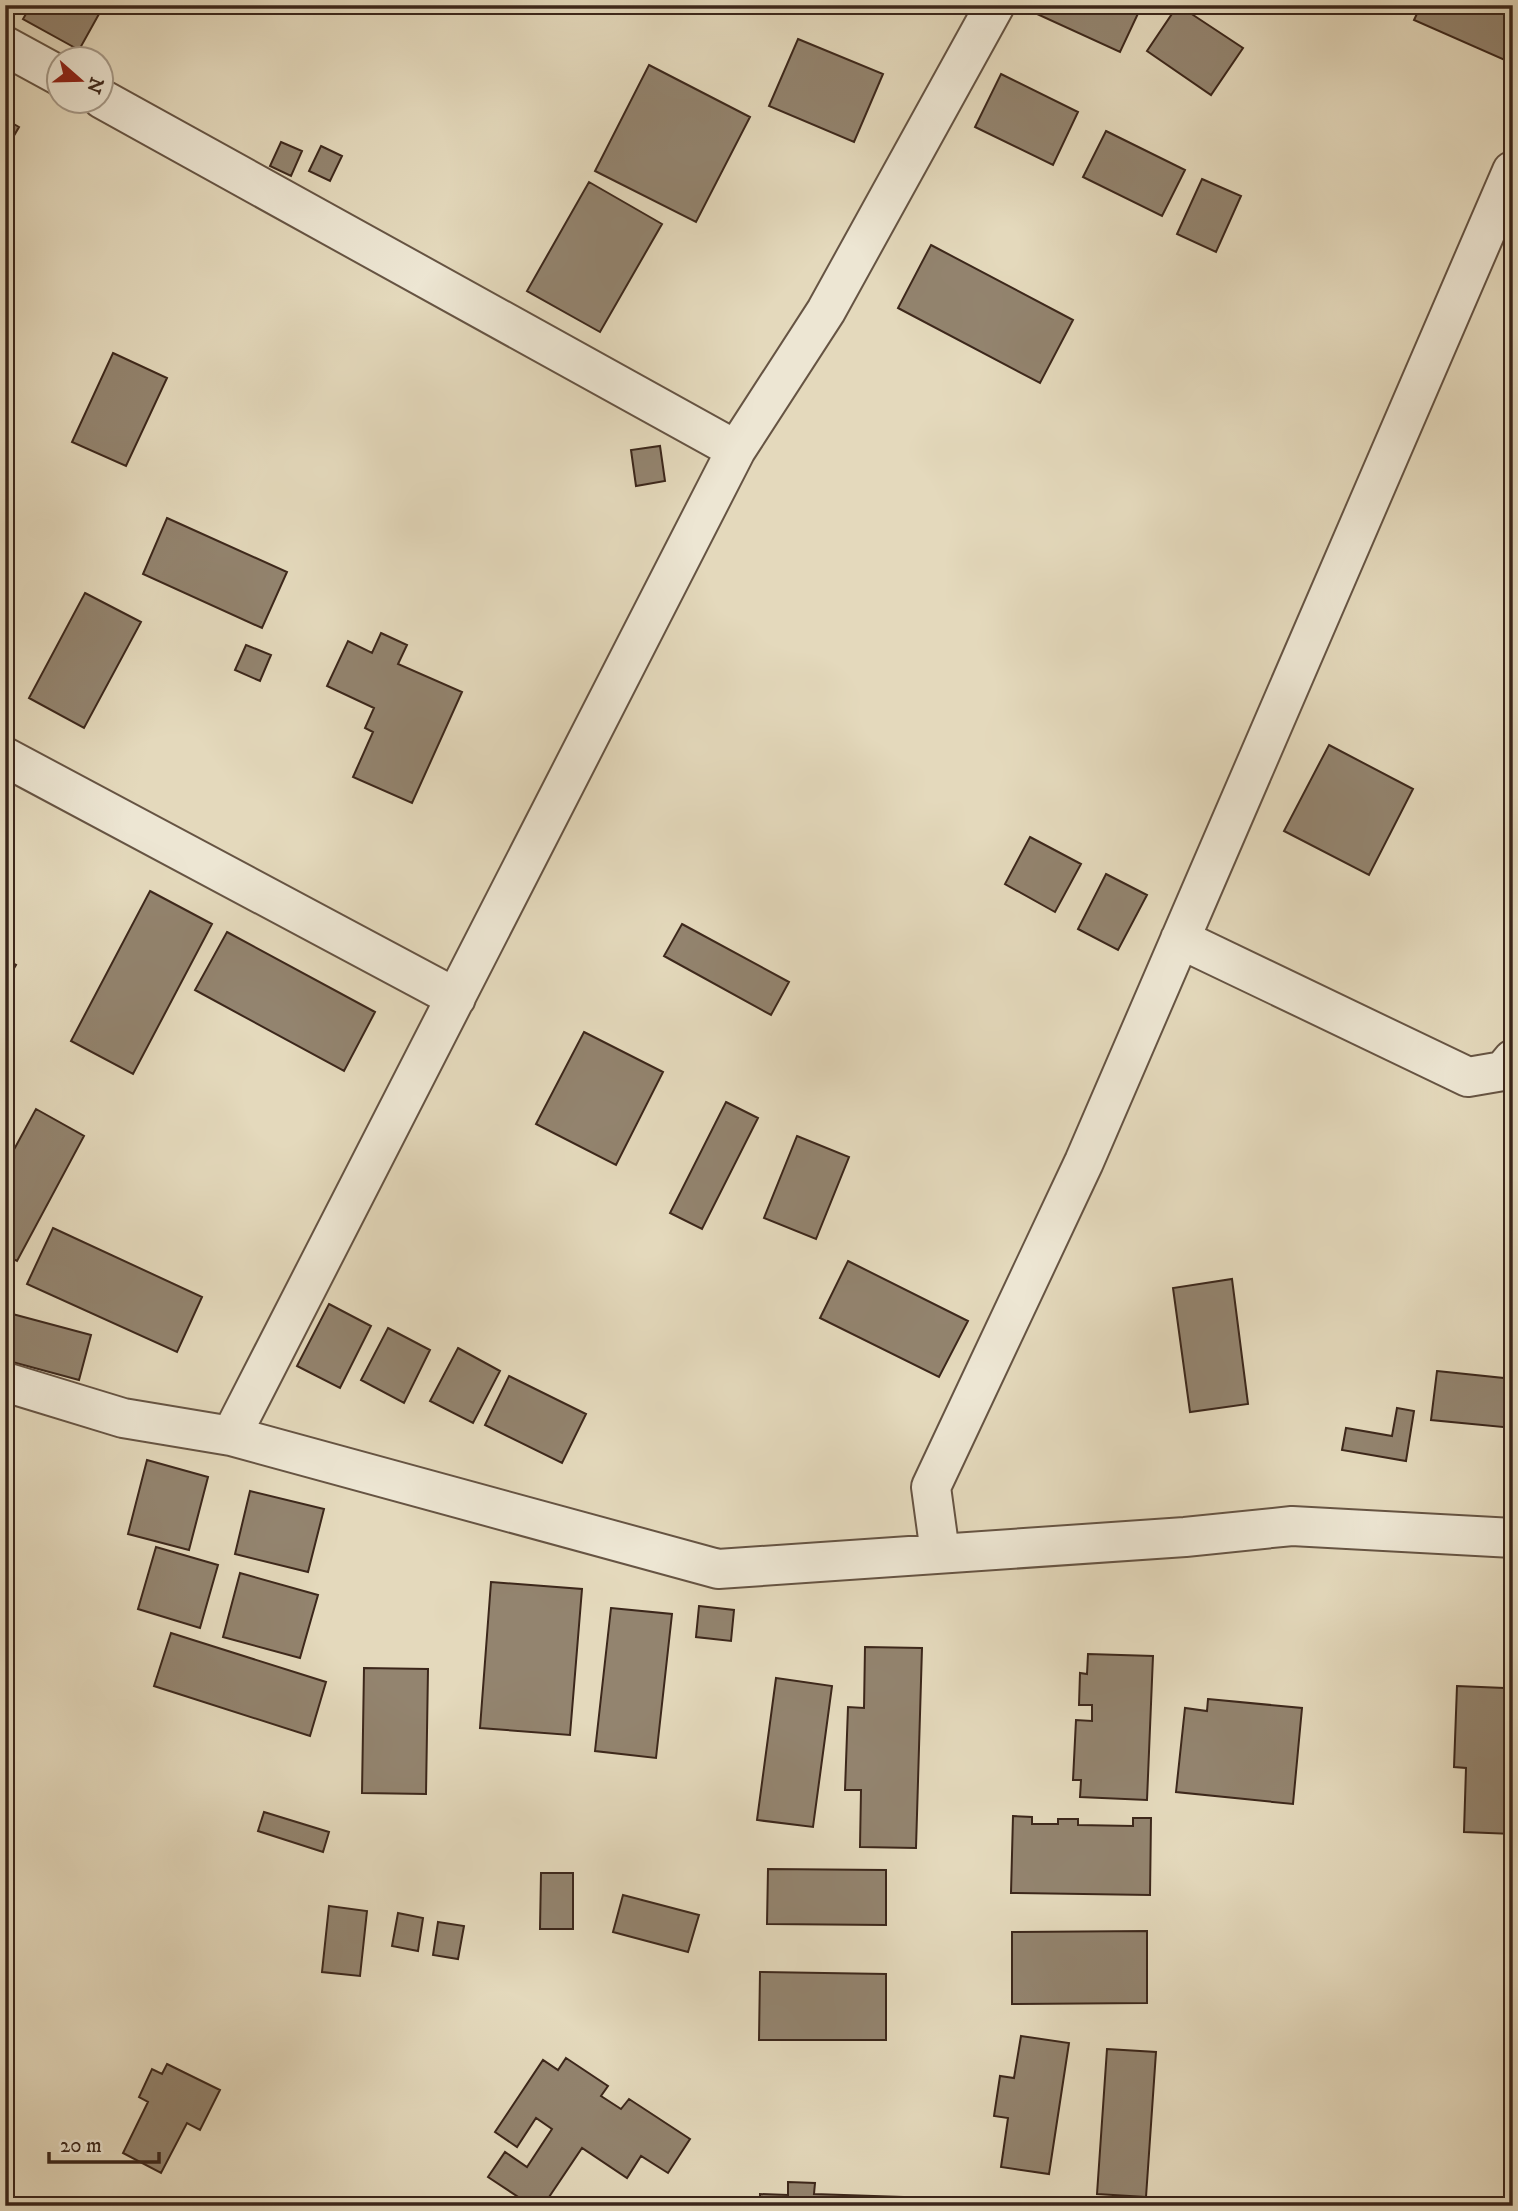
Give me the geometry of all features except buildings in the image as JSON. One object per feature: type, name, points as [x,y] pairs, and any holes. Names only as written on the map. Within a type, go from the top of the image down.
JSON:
[{"type":"street","points":[[231,1436],[736,450],[826,311],[995,5]]},
{"type":"street","points":[[5,46],[46,68]]},
{"type":"street","points":[[116,107],[736,450]]},
{"type":"street","points":[[940,1553],[931,1487],[1084,1162],[1512,171]]},
{"type":"street","points":[[5,757],[456,998]]},
{"type":"street","points":[[1180,939],[1468,1077],[1503,1071],[1513,1059]]},
{"type":"street","points":[[5,1382],[123,1418],[231,1436],[718,1569],[1171,1538],[1292,1526],[1513,1538]]}]
